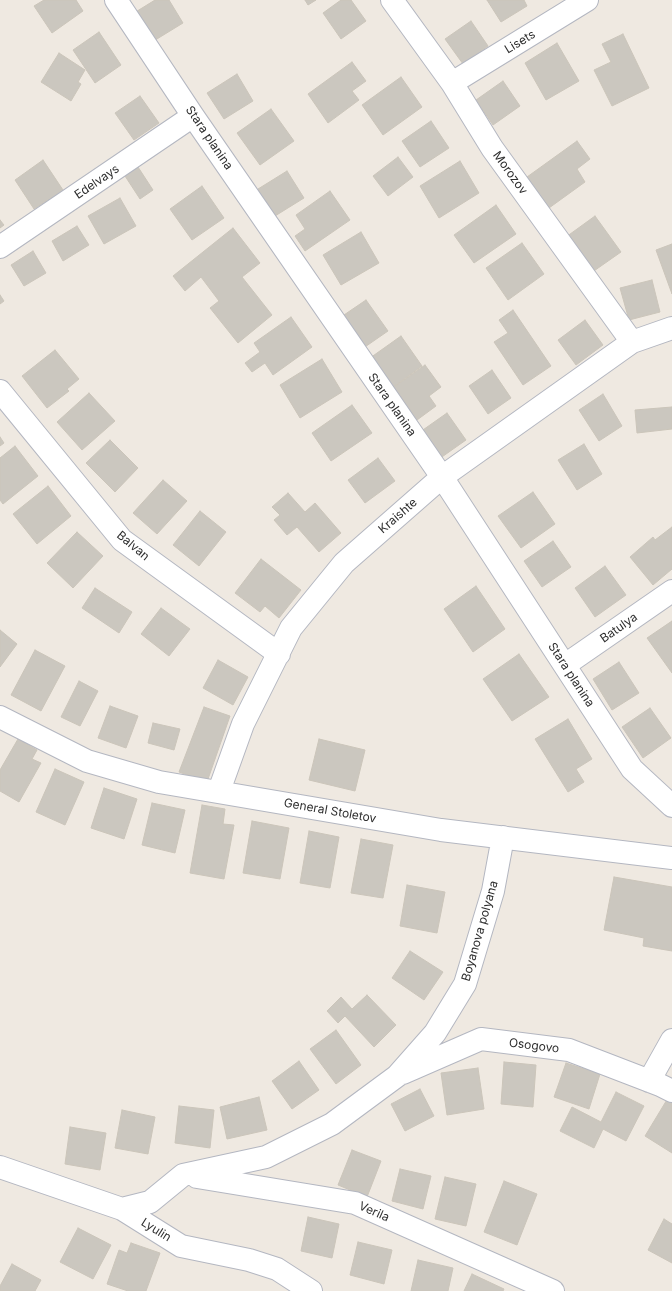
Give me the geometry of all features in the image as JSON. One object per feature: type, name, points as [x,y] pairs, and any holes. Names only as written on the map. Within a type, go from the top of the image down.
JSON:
[{"type":"street","name":"Stara planina","points":[[116,0],[193,116],[442,477],[632,769],[672,806]]},
{"type":"street","name":"Morozov","points":[[392,0],[452,83],[492,148],[632,342]]},
{"type":"street","name":"Lisets","points":[[452,83],[587,0]]},
{"type":"street","name":"Edelvays","points":[[0,247],[193,116]]},
{"type":"street","name":"Kraishte","points":[[219,791],[243,724],[292,628],[344,564],[442,477],[632,342],[672,328]]},
{"type":"street","name":"Balvan","points":[[0,391],[122,540],[279,654]]},
{"type":"street","name":"Batulya","points":[[565,665],[672,591]]},
{"type":"street","name":"General Stoletov","points":[[0,717],[87,760],[159,782],[441,830],[672,858]]},
{"type":"street","name":"Boyanova polyana","points":[[122,1209],[150,1202],[184,1175],[266,1157],[332,1124],[396,1076],[435,1033],[465,984],[493,891],[503,837]]},
{"type":"street","name":"Osogovo","points":[[396,1076],[481,1039],[569,1050],[672,1091]]},
{"type":"street","points":[[650,1081],[672,1040]]},
{"type":"street","name":"Lyulin","points":[[0,1167],[122,1209],[181,1246],[249,1260],[277,1269],[311,1291]]},
{"type":"street","name":"Verila","points":[[184,1175],[355,1203],[553,1291]]},
{"type":"building","points":[[44,0],[76,0],[83,11],[52,33],[34,6]]},
{"type":"building","points":[[155,0],[169,0],[183,23],[152,42],[134,13]]},
{"type":"building","points":[[305,0],[316,0],[308,5]]},
{"type":"building","points":[[341,0],[351,0],[366,21],[341,39],[323,13]]},
{"type":"building","points":[[487,0],[524,0],[527,6],[501,22]]},
{"type":"building","points":[[471,21],[488,46],[463,64],[445,39]]},
{"type":"building","points":[[99,32],[121,65],[95,83],[73,50]]},
{"type":"building","points":[[623,34],[649,88],[612,106],[594,70],[611,62],[602,44]]},
{"type":"building","points":[[557,43],[579,81],[546,100],[525,63]]},
{"type":"building","points":[[59,53],[85,70],[78,82],[81,84],[71,101],[41,82]]},
{"type":"building","points":[[352,62],[366,81],[352,91],[359,100],[328,123],[308,94]]},
{"type":"building","points":[[237,74],[253,101],[224,119],[207,93]]},
{"type":"building","points":[[401,77],[422,107],[383,135],[362,105]]},
{"type":"building","points":[[503,81],[520,106],[493,125],[476,100]]},
{"type":"building","points":[[140,96],[159,123],[134,140],[115,113]]},
{"type":"building","points":[[271,109],[294,141],[260,165],[237,133]]},
{"type":"building","points":[[431,121],[449,148],[420,167],[402,141]]},
{"type":"building","points":[[577,141],[590,159],[577,169],[585,182],[549,208],[527,177]]},
{"type":"building","points":[[398,157],[413,177],[388,196],[373,176]]},
{"type":"building","points":[[43,160],[63,190],[34,209],[15,180]]},
{"type":"building","points":[[460,161],[479,193],[439,218],[420,186]]},
{"type":"building","points":[[138,167],[153,190],[140,199],[125,176]]},
{"type":"building","points":[[287,171],[304,198],[275,216],[258,189]]},
{"type":"building","points":[[202,186],[224,218],[192,240],[170,209]]},
{"type":"building","points":[[330,191],[350,220],[305,251],[295,236],[305,229],[296,215]]},
{"type":"building","points":[[120,198],[136,226],[104,244],[88,216]]},
{"type":"building","points":[[496,205],[516,234],[474,263],[454,235]]},
{"type":"building","points":[[595,216],[621,252],[591,273],[566,237]]},
{"type":"building","points":[[0,220],[4,225],[0,228]]},
{"type":"building","points":[[77,226],[89,245],[63,261],[52,241]]},
{"type":"building","points":[[233,228],[260,263],[242,277],[272,315],[238,343],[210,308],[219,301],[201,277],[185,291],[173,276]]},
{"type":"building","points":[[361,232],[379,263],[341,285],[323,255]]},
{"type":"building","points":[[522,243],[544,274],[508,300],[486,268]]},
{"type":"building","points":[[672,244],[672,294],[656,250]]},
{"type":"building","points":[[33,251],[46,273],[24,286],[11,265]]},
{"type":"building","points":[[652,280],[660,312],[629,320],[620,288]]},
{"type":"building","points":[[0,295],[4,301],[0,304]]},
{"type":"building","points":[[366,300],[388,331],[362,349],[341,317]]},
{"type":"building","points":[[513,310],[551,366],[523,385],[494,342],[508,333],[499,320]]},
{"type":"building","points":[[291,317],[312,347],[273,375],[265,363],[252,372],[245,363],[260,352],[254,343]]},
{"type":"building","points":[[585,320],[603,345],[576,365],[558,340]]},
{"type":"building","points":[[401,336],[422,366],[392,388],[370,358]]},
{"type":"building","points":[[55,350],[79,379],[67,389],[69,391],[47,408],[22,376]]},
{"type":"building","points":[[322,359],[342,392],[300,418],[280,385]]},
{"type":"building","points":[[425,365],[441,387],[429,396],[436,406],[417,420],[394,387]]},
{"type":"building","points":[[492,370],[511,398],[488,414],[469,386]]},
{"type":"building","points":[[89,393],[115,421],[82,450],[57,422]]},
{"type":"building","points":[[603,394],[622,426],[599,441],[579,410]]},
{"type":"building","points":[[352,405],[372,433],[331,461],[312,433]]},
{"type":"building","points":[[672,407],[672,429],[637,433],[635,410]]},
{"type":"building","points":[[447,413],[466,440],[439,459],[420,432]]},
{"type":"building","points":[[0,437],[4,443],[0,446]]},
{"type":"building","points":[[110,440],[138,468],[115,492],[86,463]]},
{"type":"building","points":[[584,444],[602,474],[577,490],[558,460]]},
{"type":"building","points":[[15,446],[38,476],[3,504],[0,500],[0,458]]},
{"type":"building","points":[[378,458],[395,481],[365,503],[348,480]]},
{"type":"building","points":[[163,480],[187,501],[157,534],[133,513]]},
{"type":"building","points":[[48,486],[71,516],[37,544],[13,514]]},
{"type":"building","points":[[533,492],[555,524],[521,548],[498,516]]},
{"type":"building","points":[[288,493],[305,512],[315,503],[341,533],[319,552],[297,527],[287,535],[274,520],[280,515],[272,507]]},
{"type":"building","points":[[200,511],[226,532],[199,566],[173,545]]},
{"type":"building","points":[[672,527],[672,569],[653,585],[630,557],[653,537],[655,540]]},
{"type":"building","points":[[77,532],[103,556],[73,588],[47,563]]},
{"type":"building","points":[[553,541],[571,567],[542,587],[524,561]]},
{"type":"building","points":[[261,559],[301,590],[279,618],[265,606],[260,612],[235,593]]},
{"type":"building","points":[[605,566],[626,595],[595,617],[575,588]]},
{"type":"building","points":[[476,586],[505,629],[473,652],[444,609]]},
{"type":"building","points":[[95,588],[132,612],[119,633],[82,608]]},
{"type":"building","points":[[161,608],[190,629],[169,656],[141,634]]},
{"type":"building","points":[[672,621],[672,673],[647,638]]},
{"type":"building","points":[[0,630],[17,644],[0,667]]},
{"type":"building","points":[[35,650],[65,666],[41,711],[11,695]]},
{"type":"building","points":[[519,654],[549,697],[512,721],[483,679]]},
{"type":"building","points":[[218,660],[248,677],[233,705],[203,688]]},
{"type":"building","points":[[619,662],[639,693],[612,710],[593,679]]},
{"type":"building","points":[[79,681],[98,691],[80,726],[61,717]]},
{"type":"building","points":[[110,706],[138,716],[126,748],[98,738]]},
{"type":"building","points":[[204,707],[230,716],[207,782],[179,772]]},
{"type":"building","points":[[650,708],[671,738],[643,758],[622,727]]},
{"type":"building","points":[[568,719],[592,759],[576,769],[584,782],[568,792],[535,739]]},
{"type":"building","points":[[153,723],[180,729],[174,750],[148,743]]},
{"type":"building","points":[[18,739],[37,750],[32,759],[41,763],[19,802],[0,791],[0,770]]},
{"type":"building","points":[[319,739],[365,750],[355,791],[309,780]]},
{"type":"building","points":[[55,769],[84,782],[65,825],[36,812]]},
{"type":"building","points":[[104,788],[137,799],[124,839],[91,828]]},
{"type":"building","points":[[152,803],[185,810],[175,853],[142,845]]},
{"type":"building","points":[[202,805],[225,809],[223,824],[234,825],[224,879],[190,873]]},
{"type":"building","points":[[252,821],[289,828],[280,879],[243,873]]},
{"type":"building","points":[[309,831],[339,837],[330,888],[300,883]]},
{"type":"building","points":[[361,839],[393,845],[383,898],[351,893]]},
{"type":"building","points":[[614,877],[672,887],[672,951],[643,946],[644,938],[604,930]]},
{"type":"building","points":[[407,885],[445,892],[437,933],[400,926]]},
{"type":"building","points":[[410,951],[443,972],[424,1000],[392,978]]},
{"type":"building","points":[[367,995],[396,1025],[374,1047],[345,1016],[338,1023],[327,1011],[341,997],[352,1009]]},
{"type":"building","points":[[336,1030],[361,1065],[336,1084],[310,1049]]},
{"type":"building","points":[[299,1061],[319,1090],[292,1109],[272,1081]]},
{"type":"building","points":[[504,1062],[536,1065],[533,1107],[501,1104]]},
{"type":"building","points":[[566,1063],[600,1074],[589,1109],[554,1097]]},
{"type":"building","points":[[478,1068],[484,1109],[447,1115],[441,1073]]},
{"type":"building","points":[[420,1089],[434,1116],[405,1131],[391,1104]]},
{"type":"building","points":[[616,1092],[644,1106],[626,1141],[603,1129],[594,1148],[560,1131],[572,1107],[601,1122]]},
{"type":"building","points":[[259,1097],[267,1130],[227,1139],[220,1107]]},
{"type":"building","points":[[668,1098],[672,1100],[672,1153],[645,1136]]},
{"type":"building","points":[[179,1106],[214,1110],[210,1148],[175,1143]]},
{"type":"building","points":[[122,1110],[155,1117],[148,1154],[115,1148]]},
{"type":"building","points":[[70,1127],[106,1133],[100,1170],[65,1164]]},
{"type":"building","points":[[352,1150],[381,1161],[367,1197],[338,1185]]},
{"type":"building","points":[[400,1169],[431,1176],[423,1209],[392,1201]]},
{"type":"building","points":[[445,1177],[476,1184],[466,1226],[435,1219]]},
{"type":"building","points":[[504,1181],[537,1194],[517,1245],[484,1232]]},
{"type":"building","points":[[308,1217],[339,1224],[332,1258],[301,1251]]},
{"type":"building","points":[[664,1219],[672,1224],[672,1263],[648,1250]]},
{"type":"building","points":[[78,1228],[111,1245],[93,1279],[60,1262]]},
{"type":"building","points":[[358,1242],[392,1250],[384,1284],[350,1275]]},
{"type":"building","points":[[131,1243],[160,1253],[146,1291],[128,1291],[107,1284],[119,1250],[127,1253]]},
{"type":"building","points":[[418,1260],[453,1268],[448,1291],[411,1291]]},
{"type":"building","points":[[12,1264],[41,1280],[35,1291],[0,1291],[0,1286]]},
{"type":"building","points":[[472,1274],[504,1289],[503,1291],[464,1291]]}]
